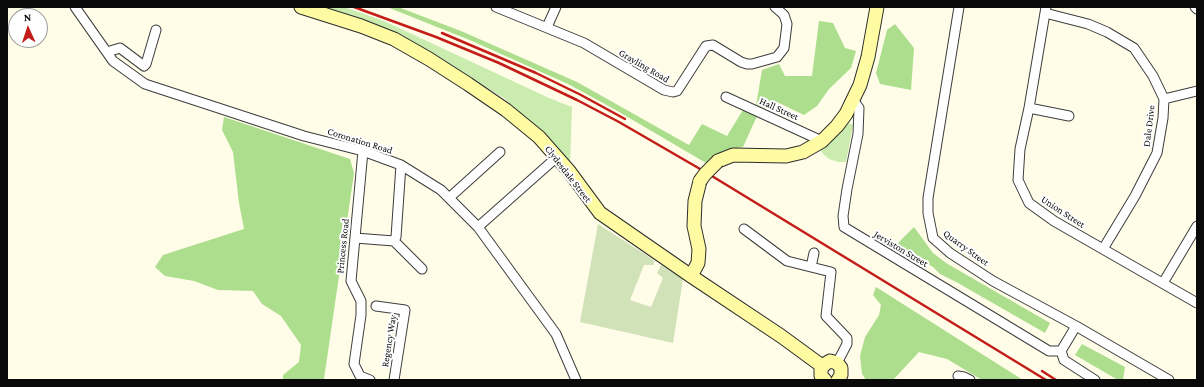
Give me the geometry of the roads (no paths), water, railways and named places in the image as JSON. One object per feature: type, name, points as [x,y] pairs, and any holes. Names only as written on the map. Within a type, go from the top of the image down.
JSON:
[{"type":"main road","name":"Clydesdale Street","points":[[301,7],[378,32],[394,39],[429,59],[506,110],[539,137],[557,157],[600,213],[812,357],[822,366]]},
{"type":"main road","points":[[691,276],[698,263],[700,249],[694,226],[695,201],[700,182],[705,174],[718,161],[734,155],[792,155],[803,152],[822,141],[837,126],[846,114],[853,100],[868,57],[877,7]]},
{"type":"main road","points":[[824,380],[820,372],[822,366],[830,361],[839,365],[842,372],[840,379]]},
{"type":"street","name":"Coronation Road","points":[[74,7],[113,61],[145,84],[304,136],[363,151],[402,165],[441,190],[478,227],[556,334],[576,380]]},
{"type":"street","name":"Grayling Road","points":[[496,7],[584,43],[669,92],[676,91],[679,88],[706,46],[713,45],[747,64],[777,57],[784,48],[787,24],[784,15],[775,7]]},
{"type":"street","points":[[547,27],[556,7]]},
{"type":"street","name":"Quarry Street","points":[[959,7],[928,198],[928,213],[933,238],[950,253],[993,281],[1076,326],[1169,380]]},
{"type":"street","name":"Dale Drive","points":[[1045,10],[1108,32],[1134,48],[1153,76],[1164,99],[1163,118],[1157,153],[1135,196],[1103,249]]},
{"type":"street","name":"Union Street","points":[[1045,10],[1029,108],[1020,149],[1018,180],[1029,203],[1054,221],[1197,303]]},
{"type":"street","points":[[107,52],[120,48],[144,66],[146,64],[156,30]]},
{"type":"street","points":[[1164,99],[1197,91]]},
{"type":"street","name":"Hall Street","points":[[726,97],[822,141]]},
{"type":"street","name":"Jerviston Street","points":[[853,100],[859,108],[858,134],[847,189],[844,227],[1049,351],[1061,351]]},
{"type":"street","points":[[1029,108],[1069,116]]},
{"type":"street","name":"Princess Road","points":[[363,151],[350,281],[361,301],[361,315],[354,364],[360,376],[370,380]]},
{"type":"street","points":[[449,198],[500,152]]},
{"type":"street","points":[[478,227],[557,157]]},
{"type":"street","points":[[394,241],[396,237],[402,165]]},
{"type":"street","points":[[1163,283],[1197,226]]},
{"type":"street","points":[[744,229],[787,261],[831,272],[826,316],[847,338],[847,344],[837,363]]},
{"type":"street","points":[[355,238],[394,241],[422,269]]},
{"type":"street","points":[[811,267],[814,253]]},
{"type":"street","name":"Regency Way","points":[[376,306],[405,310],[394,380]]},
{"type":"street","points":[[1076,326],[1061,351],[1064,360],[1095,380]]},
{"type":"street","points":[[958,376],[964,376],[970,380]]},
{"type":"railway","points":[[354,7],[436,37],[499,63],[577,100],[619,122],[707,173],[1046,380]]},
{"type":"railway","points":[[442,33],[536,73],[625,119]]},
{"type":"railway","points":[[1042,371],[1056,380]]}]
